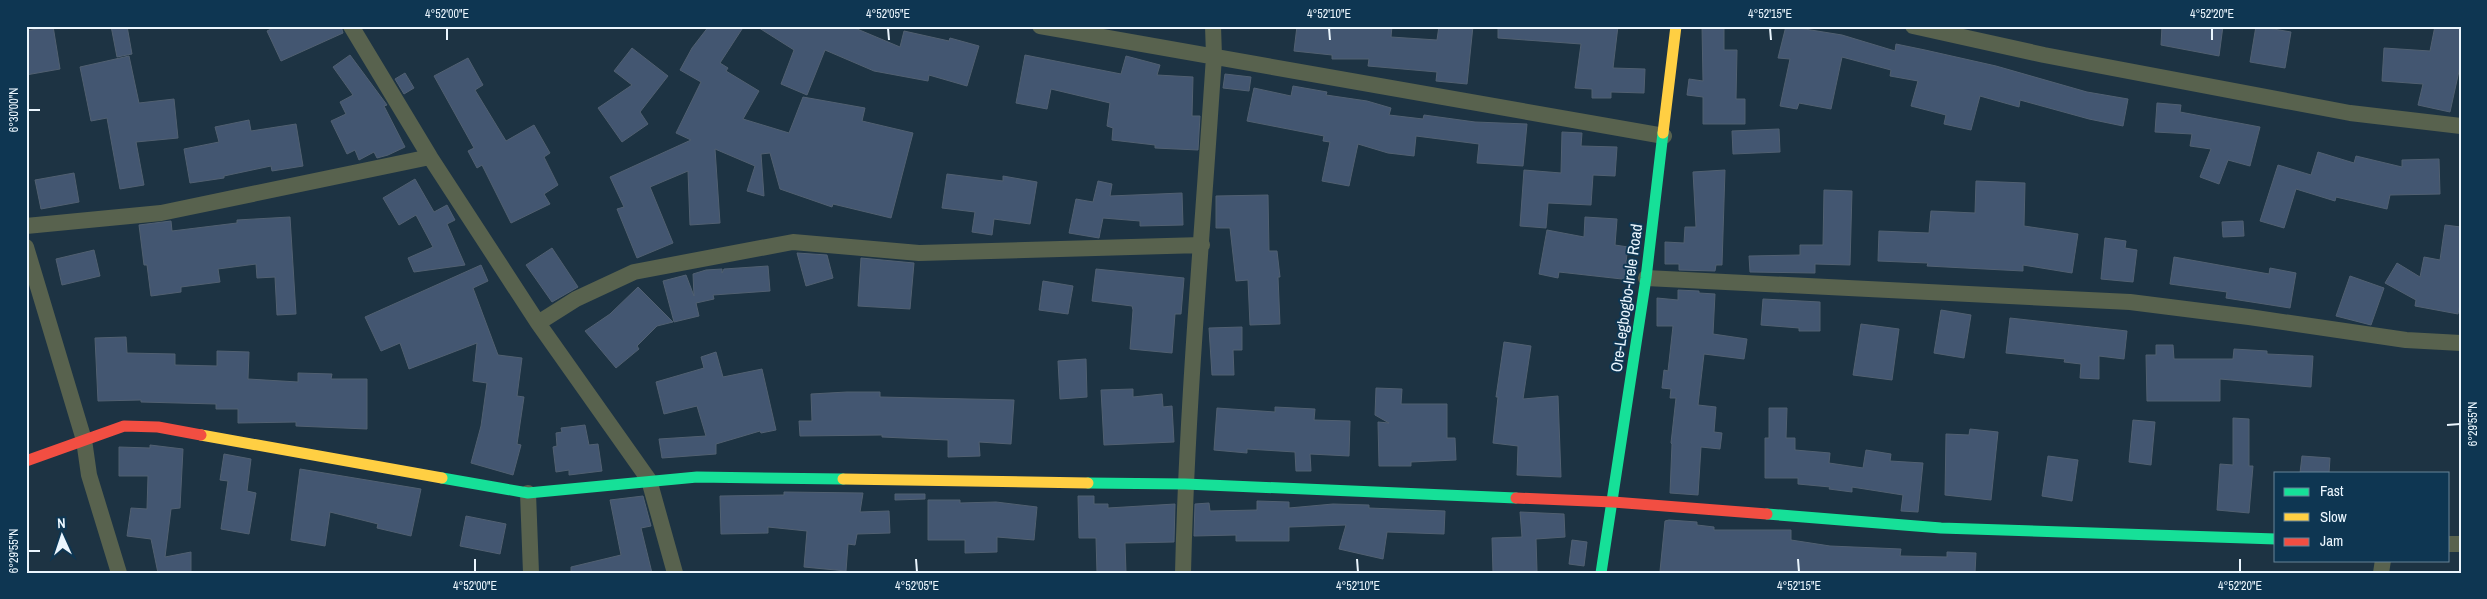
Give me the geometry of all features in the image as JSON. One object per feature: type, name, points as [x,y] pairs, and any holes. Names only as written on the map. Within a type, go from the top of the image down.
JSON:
[{"type":"street","points":[[351,26],[430,156],[538,323],[650,480],[675,573]]},
{"type":"street","points":[[1040,26],[1664,136]]},
{"type":"street","points":[[1183,573],[1185,484],[1214,56],[1212,26]]},
{"type":"street","name":"Ore-Legbogbo-Irele Road","points":[[1600,573],[1613,502],[1646,278],[1676,26]]},
{"type":"street","points":[[1913,26],[2044,55],[2350,113],[2461,126]]},
{"type":"street","points":[[26,226],[161,213],[430,156]]},
{"type":"street","points":[[538,323],[576,299],[634,272],[793,242],[919,253],[1202,245]]},
{"type":"street","points":[[26,247],[84,440],[89,475],[119,573]]},
{"type":"street","points":[[1646,278],[2130,302],[2406,340],[2461,343]]},
{"type":"street","points":[[26,461],[124,426],[158,427],[279,451],[528,494],[650,480],[697,477],[1185,484],[1613,502],[1941,528],[2274,539]]},
{"type":"street","points":[[528,494],[531,573]]},
{"type":"building","points":[[53,26],[60,69],[26,75],[26,31]]},
{"type":"building","points":[[111,26],[127,26],[132,54],[117,57]]},
{"type":"building","points":[[277,26],[341,26],[343,33],[281,61],[267,31]]},
{"type":"building","points":[[709,26],[744,26],[720,63],[728,68],[726,71],[759,91],[743,119],[789,133],[803,97],[865,108],[862,121],[913,133],[891,218],[833,204],[832,207],[780,189],[770,153],[761,154],[764,196],[747,191],[755,166],[715,149],[720,223],[690,225],[688,171],[650,187],[673,243],[637,258],[617,209],[624,207],[610,177],[691,140],[676,133],[701,82],[680,70],[692,48]]},
{"type":"building","points":[[756,26],[850,26],[900,47],[904,31],[949,41],[950,38],[979,46],[967,86],[929,75],[928,81],[874,71],[825,50],[807,95],[781,84],[794,50]]},
{"type":"building","points":[[1297,26],[1392,26],[1391,37],[1437,40],[1439,26],[1473,26],[1467,84],[1436,81],[1437,72],[1368,66],[1369,59],[1332,59],[1332,55],[1294,51]]},
{"type":"building","points":[[1498,26],[1618,26],[1613,68],[1645,69],[1644,93],[1611,92],[1611,98],[1592,98],[1592,89],[1575,88],[1581,44],[1498,38]]},
{"type":"building","points":[[1702,26],[1724,26],[1724,50],[1737,50],[1736,99],[1745,99],[1745,124],[1703,124],[1703,97],[1687,95],[1689,79],[1703,81]]},
{"type":"building","points":[[1786,26],[1842,35],[1895,51],[1896,44],[1925,50],[1996,66],[2087,92],[2128,99],[2123,126],[2089,119],[2020,100],[2019,107],[1980,96],[1971,130],[1944,124],[1946,115],[1911,106],[1918,81],[1890,76],[1891,70],[1842,57],[1831,109],[1799,103],[1797,109],[1780,106],[1790,59],[1778,58]]},
{"type":"building","points":[[2162,26],[2223,26],[2219,56],[2161,45]]},
{"type":"building","points":[[2256,26],[2291,32],[2285,68],[2250,62]]},
{"type":"building","points":[[2435,26],[2461,26],[2461,62],[2450,112],[2418,105],[2423,84],[2382,81],[2384,48],[2430,51]]},
{"type":"building","points":[[632,48],[668,76],[640,112],[648,124],[622,142],[598,108],[632,85],[614,71]]},
{"type":"building","points":[[350,55],[387,105],[384,106],[405,147],[377,158],[374,152],[359,160],[355,150],[347,154],[331,121],[346,114],[340,102],[353,95],[333,67]]},
{"type":"building","points":[[1025,55],[1121,74],[1126,56],[1160,65],[1157,75],[1193,77],[1192,116],[1200,116],[1198,150],[1155,148],[1155,145],[1112,140],[1113,128],[1107,126],[1110,103],[1051,89],[1047,109],[1016,103]]},
{"type":"building","points":[[129,56],[139,103],[174,99],[178,138],[136,142],[144,185],[120,189],[107,118],[91,121],[80,67]]},
{"type":"building","points":[[468,58],[483,85],[475,90],[506,141],[534,125],[550,153],[544,157],[558,185],[544,194],[550,204],[511,223],[482,165],[477,168],[468,151],[474,148],[434,76]]},
{"type":"building","points":[[405,73],[414,88],[404,94],[395,79]]},
{"type":"building","points":[[1225,74],[1251,77],[1249,91],[1223,88]]},
{"type":"building","points":[[1293,86],[1327,92],[1326,95],[1367,101],[1391,108],[1389,115],[1423,119],[1424,115],[1475,122],[1527,124],[1523,166],[1477,163],[1479,144],[1416,136],[1414,156],[1388,153],[1358,144],[1349,186],[1322,181],[1330,142],[1323,141],[1324,136],[1247,121],[1254,88],[1291,96]]},
{"type":"building","points":[[2157,103],[2181,105],[2180,112],[2260,127],[2250,166],[2228,160],[2219,184],[2200,177],[2211,149],[2190,146],[2192,134],[2155,132]]},
{"type":"building","points":[[249,120],[251,131],[296,124],[303,166],[272,171],[271,166],[224,176],[224,178],[190,183],[184,149],[219,142],[215,127]]},
{"type":"building","points":[[1779,129],[1780,152],[1733,154],[1732,131]]},
{"type":"building","points":[[1562,132],[1582,133],[1581,146],[1617,147],[1615,176],[1593,175],[1591,205],[1548,203],[1546,228],[1520,226],[1524,170],[1561,173]]},
{"type":"building","points":[[2318,152],[2354,163],[2356,156],[2402,167],[2402,160],[2439,159],[2440,194],[2390,195],[2387,209],[2336,197],[2335,201],[2296,189],[2284,228],[2260,221],[2278,165],[2311,175]]},
{"type":"building","points":[[1725,170],[1722,265],[1716,265],[1715,271],[1679,270],[1679,264],[1665,264],[1665,242],[1684,243],[1685,227],[1696,227],[1693,172]]},
{"type":"building","points":[[74,173],[79,202],[41,209],[35,180]]},
{"type":"building","points":[[947,174],[1003,181],[1003,176],[1037,182],[1030,224],[994,219],[992,235],[972,232],[975,212],[942,208]]},
{"type":"building","points":[[415,179],[434,212],[447,205],[455,220],[447,224],[465,265],[414,272],[408,258],[433,247],[416,215],[399,225],[383,198]]},
{"type":"building","points":[[1098,181],[1112,184],[1110,196],[1182,193],[1183,225],[1140,226],[1140,221],[1103,218],[1099,238],[1069,233],[1076,199],[1093,202]]},
{"type":"building","points":[[1976,181],[2025,183],[2024,226],[2078,234],[2072,273],[2023,265],[2023,271],[1927,266],[1928,263],[1878,261],[1879,231],[1929,233],[1931,211],[1975,213]]},
{"type":"building","points":[[1824,190],[1852,191],[1850,265],[1815,264],[1815,273],[1750,272],[1749,256],[1800,255],[1800,245],[1823,245]]},
{"type":"building","points":[[1268,195],[1269,251],[1277,251],[1280,277],[1278,277],[1280,324],[1250,325],[1248,280],[1236,281],[1230,228],[1216,228],[1216,196]]},
{"type":"building","points":[[290,217],[296,314],[277,315],[275,277],[257,278],[256,264],[218,269],[220,282],[181,287],[181,292],[151,296],[147,265],[144,265],[139,225],[171,221],[172,231],[237,223],[237,220]]},
{"type":"building","points":[[1585,217],[1617,219],[1615,245],[1628,247],[1626,262],[1633,263],[1631,280],[1559,272],[1558,278],[1539,274],[1547,230],[1584,237]]},
{"type":"building","points":[[2243,221],[2244,236],[2223,237],[2222,222]]},
{"type":"building","points":[[2445,225],[2461,227],[2461,299],[2458,314],[2415,306],[2416,300],[2385,283],[2397,263],[2420,277],[2424,257],[2440,260]]},
{"type":"building","points":[[2105,238],[2126,241],[2125,248],[2137,250],[2133,282],[2101,279]]},
{"type":"building","points":[[552,248],[578,287],[552,302],[526,265]]},
{"type":"building","points":[[94,250],[100,276],[62,285],[56,259]]},
{"type":"building","points":[[797,253],[827,255],[833,278],[806,286]]},
{"type":"building","points":[[2174,257],[2269,274],[2270,268],[2296,273],[2290,308],[2226,298],[2227,292],[2170,284]]},
{"type":"building","points":[[861,258],[914,263],[910,309],[858,306]]},
{"type":"building","points":[[481,265],[488,281],[473,288],[498,355],[522,358],[517,396],[524,397],[517,444],[521,445],[513,475],[471,463],[481,426],[487,383],[473,381],[477,343],[409,369],[400,343],[381,351],[365,317]]},
{"type":"building","points":[[768,266],[770,291],[713,295],[714,299],[696,303],[699,316],[674,322],[663,281],[686,275],[694,296],[693,274],[706,270],[722,269],[722,273],[724,269]]},
{"type":"building","points":[[1096,269],[1184,278],[1181,314],[1175,314],[1172,353],[1130,349],[1132,306],[1092,301]]},
{"type":"building","points":[[2350,276],[2384,288],[2371,325],[2336,316]]},
{"type":"building","points":[[1043,281],[1073,286],[1068,314],[1039,310]]},
{"type":"building","points":[[638,287],[673,322],[657,326],[637,346],[639,349],[616,368],[585,331],[610,314]]},
{"type":"building","points":[[1678,290],[1715,294],[1713,334],[1747,339],[1744,359],[1704,354],[1698,405],[1716,407],[1714,432],[1722,433],[1720,449],[1701,447],[1698,495],[1670,493],[1671,443],[1676,398],[1670,398],[1671,389],[1662,388],[1664,370],[1668,371],[1673,326],[1657,326],[1657,298],[1678,300]]},
{"type":"building","points":[[1763,299],[1820,302],[1820,331],[1799,331],[1799,328],[1761,325]]},
{"type":"building","points":[[1941,310],[1971,315],[1964,358],[1934,353]]},
{"type":"building","points":[[2010,318],[2127,331],[2124,359],[2099,356],[2099,379],[2080,378],[2081,364],[2064,362],[2065,359],[2006,353]]},
{"type":"building","points":[[1861,324],[1899,329],[1892,380],[1853,375]]},
{"type":"building","points":[[1242,327],[1242,350],[1233,350],[1234,375],[1212,375],[1209,328]]},
{"type":"building","points":[[126,337],[127,353],[175,354],[175,365],[217,366],[217,351],[249,352],[248,379],[298,382],[298,373],[332,374],[331,379],[367,379],[367,429],[296,426],[296,422],[238,423],[238,409],[216,409],[216,404],[141,402],[141,400],[98,401],[95,338]]},
{"type":"building","points":[[1504,342],[1531,346],[1523,399],[1558,396],[1561,477],[1517,475],[1518,446],[1493,443],[1498,397],[1496,397]]},
{"type":"building","points":[[2156,345],[2173,345],[2174,359],[2233,359],[2234,349],[2267,351],[2267,354],[2313,356],[2311,387],[2220,379],[2220,401],[2147,401],[2146,355],[2156,355]]},
{"type":"building","points":[[716,352],[723,377],[762,369],[776,430],[761,433],[760,431],[716,444],[716,454],[662,458],[659,439],[706,436],[697,406],[664,414],[656,382],[704,368],[701,357]]},
{"type":"building","points":[[1086,359],[1087,397],[1060,399],[1058,361]]},
{"type":"building","points":[[1376,388],[1402,389],[1401,404],[1447,404],[1447,438],[1455,438],[1456,460],[1411,462],[1411,466],[1379,466],[1378,422],[1389,423],[1375,415]]},
{"type":"building","points":[[1133,389],[1133,397],[1162,394],[1163,407],[1172,406],[1174,442],[1104,445],[1101,390]]},
{"type":"building","points":[[880,392],[880,397],[1014,400],[1011,444],[979,442],[980,456],[948,457],[948,440],[882,437],[882,435],[800,436],[799,421],[812,421],[811,394]]},
{"type":"building","points":[[1275,407],[1315,409],[1314,420],[1350,421],[1349,456],[1310,454],[1311,471],[1296,471],[1295,452],[1247,449],[1247,453],[1214,450],[1217,408],[1275,412]]},
{"type":"building","points":[[1769,408],[1787,408],[1786,438],[1795,438],[1795,450],[1830,453],[1829,463],[1863,468],[1866,450],[1891,454],[1890,461],[1923,463],[1918,512],[1901,511],[1903,495],[1852,487],[1852,492],[1829,489],[1830,487],[1798,484],[1798,478],[1765,478],[1765,438],[1769,438]]},
{"type":"building","points":[[2233,418],[2249,419],[2249,466],[2253,466],[2249,513],[2217,510],[2220,464],[2233,465]]},
{"type":"building","points":[[2133,420],[2155,422],[2151,465],[2129,462]]},
{"type":"building","points":[[585,425],[589,445],[598,444],[602,471],[569,475],[569,470],[556,472],[553,447],[557,446],[556,433],[562,432],[561,428]]},
{"type":"building","points":[[1970,429],[1998,432],[1991,500],[1945,495],[1946,434],[1969,435]]},
{"type":"building","points":[[150,445],[183,449],[180,508],[171,509],[165,557],[191,552],[191,573],[158,573],[151,539],[127,536],[131,508],[147,509],[148,476],[119,476],[119,447],[150,448]]},
{"type":"building","points":[[224,454],[251,459],[247,491],[256,493],[249,534],[221,529],[228,481],[220,480]]},
{"type":"building","points":[[2048,456],[2078,460],[2072,501],[2042,496]]},
{"type":"building","points":[[2302,456],[2330,458],[2329,472],[2300,472]]},
{"type":"building","points":[[300,469],[421,489],[411,536],[377,528],[378,524],[330,512],[325,546],[291,540]]},
{"type":"building","points":[[784,492],[863,493],[860,512],[889,511],[890,533],[857,534],[855,545],[848,544],[846,571],[804,567],[807,531],[768,527],[768,533],[721,534],[720,496],[784,495]]},
{"type":"building","points":[[895,494],[925,494],[925,499],[895,500]]},
{"type":"building","points":[[643,496],[651,526],[641,528],[652,573],[571,573],[571,567],[621,555],[610,500]]},
{"type":"building","points":[[1078,496],[1094,496],[1094,504],[1108,504],[1108,508],[1175,504],[1174,542],[1125,543],[1126,573],[1097,573],[1096,538],[1079,538]]},
{"type":"building","points":[[928,500],[960,500],[960,503],[996,502],[1037,507],[1034,540],[997,537],[997,552],[965,553],[965,540],[928,540]]},
{"type":"building","points":[[1257,501],[1289,502],[1289,508],[1333,504],[1369,505],[1369,508],[1445,511],[1444,534],[1387,532],[1383,559],[1339,549],[1346,525],[1289,527],[1289,541],[1236,541],[1236,535],[1194,536],[1195,504],[1209,503],[1210,511],[1257,510]]},
{"type":"building","points":[[1520,512],[1564,514],[1565,537],[1536,539],[1537,571],[1493,573],[1492,538],[1522,537]]},
{"type":"building","points":[[466,516],[506,524],[500,554],[460,546]]},
{"type":"building","points":[[1665,521],[1697,522],[1697,525],[1714,527],[1714,530],[1791,530],[1791,540],[1830,546],[1901,549],[1900,556],[1947,557],[1947,552],[1976,553],[1975,573],[1660,571]]},
{"type":"building","points":[[1572,540],[1587,542],[1584,566],[1569,564]]},
{"type":"traffic: fast","points":[[1601,573],[1646,278],[1663,133]]},
{"type":"traffic: fast","points":[[442,478],[528,493],[697,477],[843,479]]},
{"type":"traffic: fast","points":[[1088,483],[1185,484],[1516,498]]},
{"type":"traffic: fast","points":[[1767,514],[1941,528],[2274,539]]},
{"type":"traffic: slow","points":[[1663,133],[1676,26]]},
{"type":"traffic: slow","points":[[201,435],[442,478]]},
{"type":"traffic: slow","points":[[843,479],[1088,483]]},
{"type":"traffic: jam","points":[[26,461],[124,426],[158,427],[201,435]]},
{"type":"traffic: jam","points":[[1516,498],[1613,502],[1767,514]]}]
